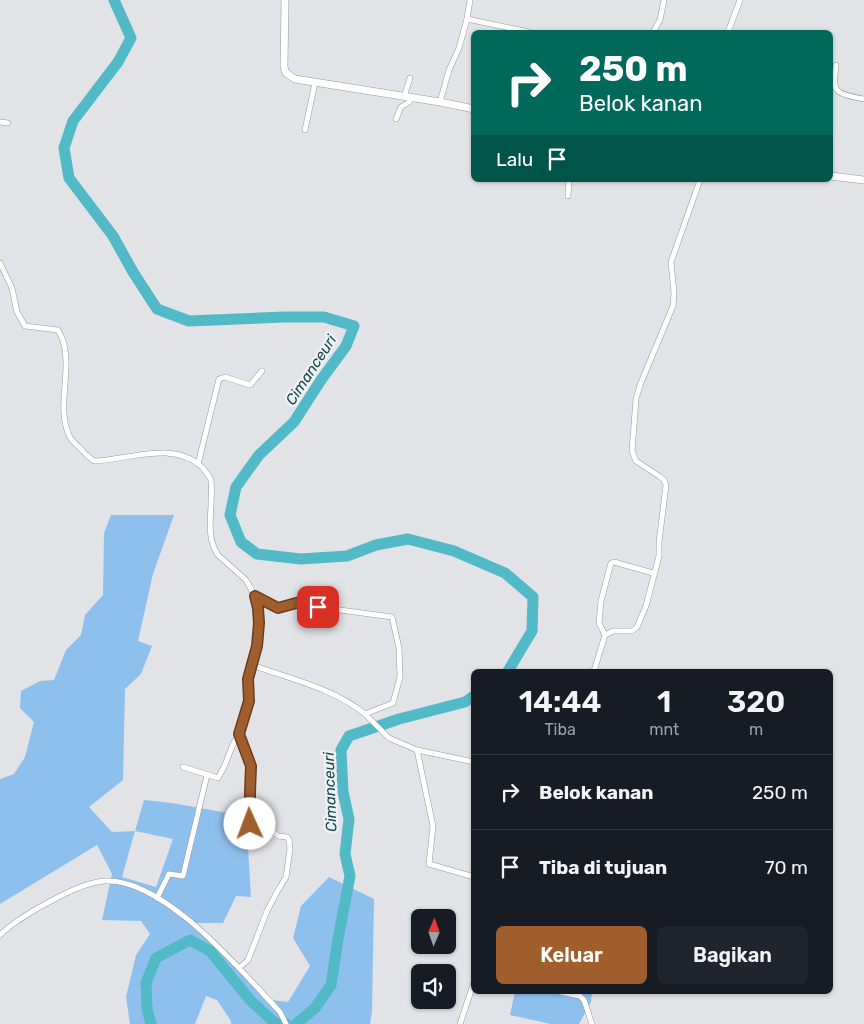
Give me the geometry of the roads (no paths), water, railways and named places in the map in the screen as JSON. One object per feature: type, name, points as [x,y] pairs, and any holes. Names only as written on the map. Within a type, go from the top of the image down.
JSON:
[{"type":"street","points":[[285,0],[284,67],[286,73],[295,79],[471,108]]},
{"type":"street","points":[[440,102],[449,70],[459,48],[470,0]]},
{"type":"street","points":[[654,30],[660,20],[664,0]]},
{"type":"street","points":[[729,30],[740,0]]},
{"type":"street","points":[[467,19],[519,30]]},
{"type":"street","points":[[836,65],[835,82],[837,90],[864,99]]},
{"type":"street","points":[[396,119],[402,107],[409,102],[410,78]]},
{"type":"street","points":[[305,130],[315,83]]},
{"type":"street","points":[[0,122],[8,123]]},
{"type":"street","points":[[833,176],[864,180]]},
{"type":"street","points":[[568,196],[569,182]]},
{"type":"street","points":[[605,635],[613,631],[632,632],[637,627],[646,606],[658,556],[666,485],[659,476],[636,461],[632,451],[636,400],[640,385],[673,306],[674,293],[671,262],[699,182]]},
{"type":"street","points":[[0,263],[12,288],[17,312],[25,326],[58,330],[63,341],[66,363],[64,419],[68,434],[73,441],[94,461],[162,453],[184,457],[198,464],[210,478],[210,536],[215,550],[218,555],[246,580],[255,596],[259,623],[257,646],[248,679],[249,701],[239,734],[218,778],[183,767]]},
{"type":"street","points":[[198,464],[219,379],[225,377],[250,385],[262,371]]},
{"type":"street","points":[[595,669],[605,635],[599,623],[601,601],[611,563],[614,562],[654,573]]},
{"type":"street","points":[[252,664],[279,675],[307,683],[354,705],[365,714],[393,703],[400,677],[399,648],[392,617],[318,607],[300,602],[278,608],[255,596]]},
{"type":"street","points":[[366,715],[389,738],[417,750],[471,761]]},
{"type":"street","points":[[239,734],[251,766],[250,824],[255,827],[270,829],[278,836],[287,836],[290,849],[286,877],[268,911],[248,960],[239,968]]},
{"type":"street","points":[[417,750],[433,826],[429,864],[471,876]]},
{"type":"street","points":[[156,898],[169,874],[183,876],[207,775]]},
{"type":"street","points":[[0,935],[36,909],[66,893],[103,881],[130,886],[156,898],[196,925],[280,1012],[286,1024]]},
{"type":"street","points":[[460,1024],[471,991]]},
{"type":"street","points":[[570,994],[580,996],[584,1000],[592,1024]]},
{"type":"waterway","name":"Cimanceuri","points":[[114,0],[131,38],[118,62],[73,121],[64,148],[69,178],[113,236],[157,309],[189,321],[324,317],[354,326],[346,346],[294,422],[259,455],[236,487],[230,515],[241,542],[257,554],[301,559],[347,556],[376,545],[408,539],[454,551],[505,573],[533,597],[532,631],[509,669]]},
{"type":"waterway","name":"Cimanceuri","points":[[296,1024],[315,1008],[331,985],[350,876],[345,854],[349,819],[343,792],[341,750],[349,736],[399,719],[465,702],[471,698]]},
{"type":"waterway","name":"Cimanceuri","points":[[151,1024],[147,1009],[146,983],[156,958],[190,940],[210,951],[250,1000],[275,1023],[286,1024]]}]
